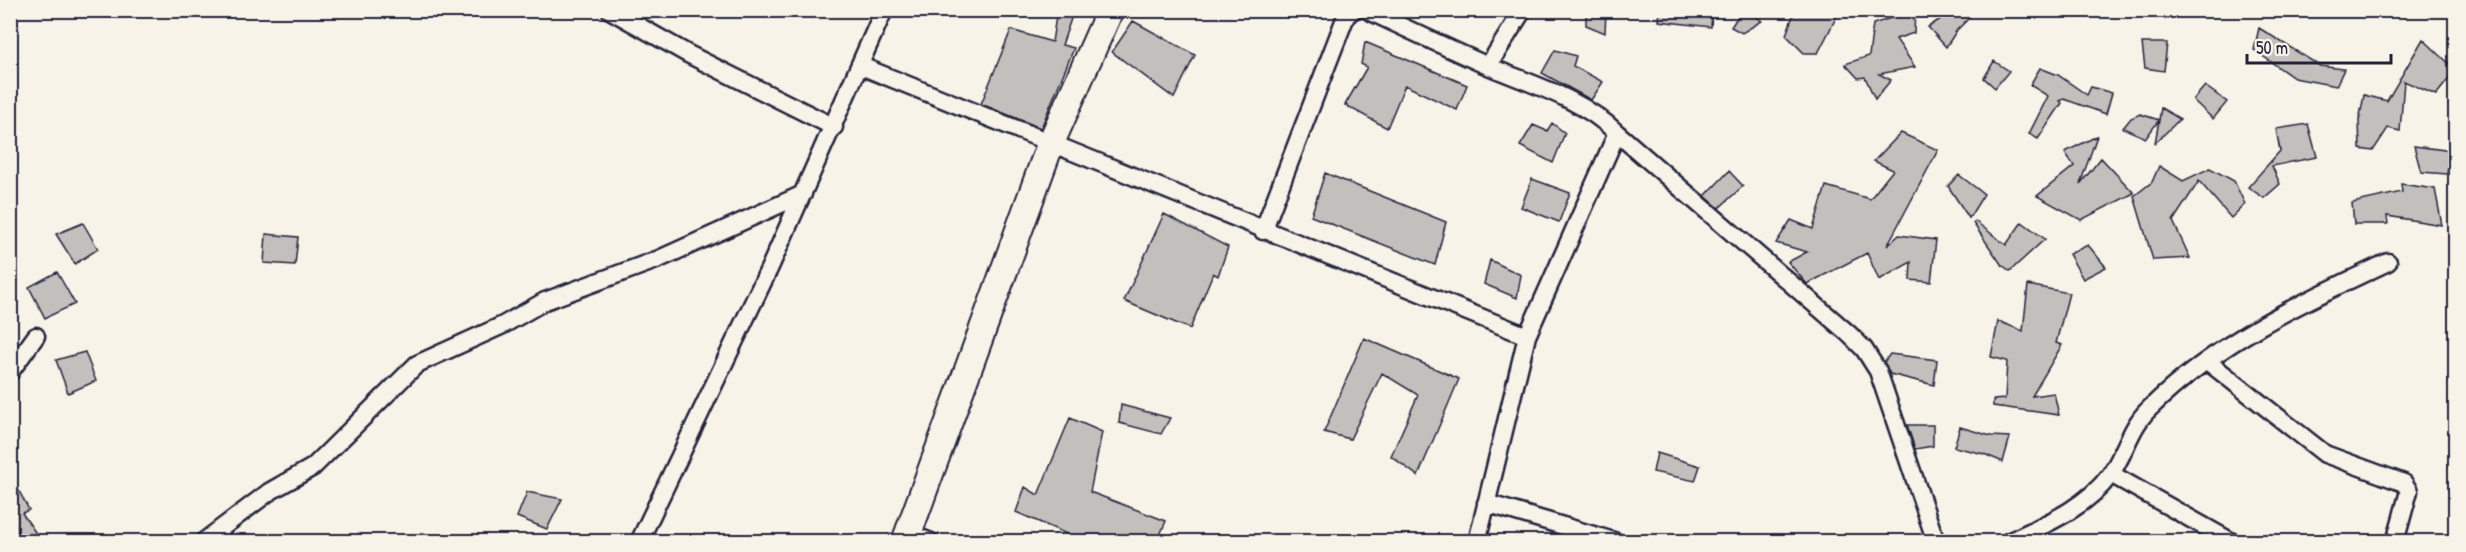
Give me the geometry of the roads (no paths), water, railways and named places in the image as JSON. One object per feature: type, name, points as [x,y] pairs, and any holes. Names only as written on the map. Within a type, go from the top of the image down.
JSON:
[{"type":"main road","points":[[915,539],[1050,145],[1110,10]]},
{"type":"street","points":[[610,10],[688,54],[834,127]]},
{"type":"street","points":[[639,542],[834,127],[884,10]]},
{"type":"street","points":[[1263,231],[1346,16],[1353,10]]},
{"type":"street","points":[[1367,10],[1488,66],[1563,97],[1600,117],[1785,276],[1864,349],[1878,372],[1936,542]]},
{"type":"street","points":[[1488,66],[1523,10]]},
{"type":"street","points":[[861,66],[1050,145],[1527,336]]},
{"type":"street","points":[[1477,542],[1527,336],[1617,133]]},
{"type":"street","points":[[203,542],[269,492],[313,467],[417,364],[502,325],[545,301],[659,259],[803,194]]},
{"type":"street","points":[[2008,542],[2033,537],[2091,498],[2111,474],[2135,425],[2148,409],[2232,341],[2287,309],[2388,262]]},
{"type":"street","points":[[10,372],[36,336]]},
{"type":"street","points":[[2207,361],[2325,454],[2404,483],[2409,491],[2395,542]]},
{"type":"street","points":[[2111,474],[2232,542]]},
{"type":"street","points":[[1486,503],[1617,542]]}]
